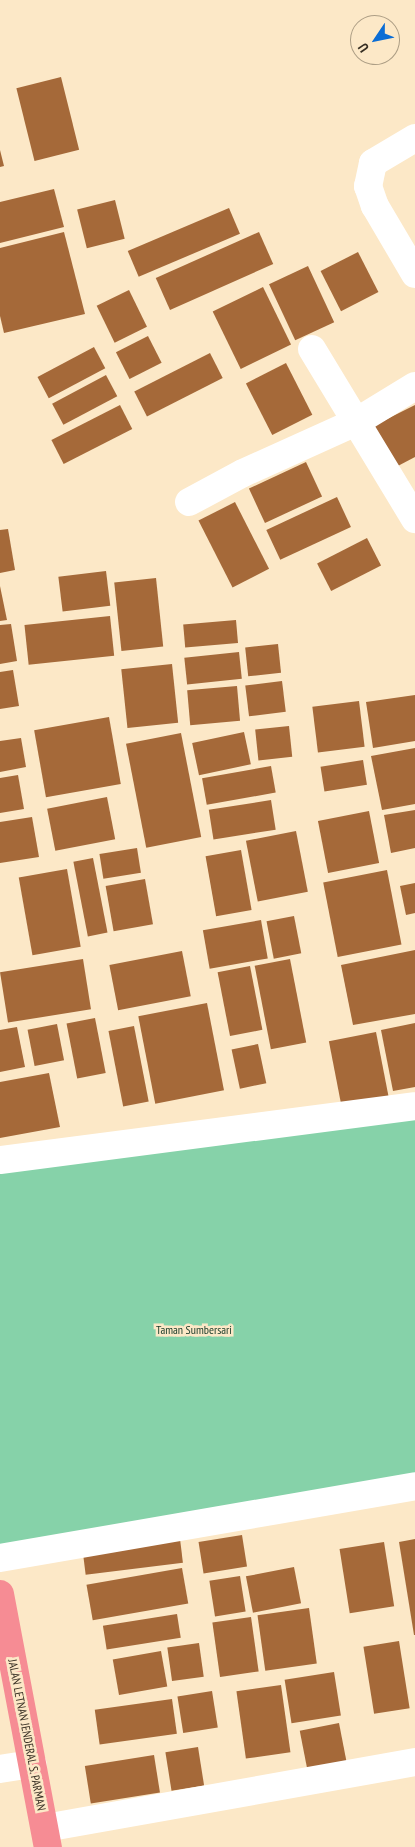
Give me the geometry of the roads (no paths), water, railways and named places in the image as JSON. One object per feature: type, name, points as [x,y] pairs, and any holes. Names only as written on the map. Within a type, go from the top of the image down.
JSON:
[{"type":"highway","name":"JALAN LETNAN JENDERAL S. PARMAN","points":[[0,1594],[47,1837]]},
{"type":"street","points":[[415,138],[373,163],[368,186],[375,206],[415,274]]},
{"type":"street","points":[[312,349],[415,519]]},
{"type":"street","points":[[189,502],[251,469],[356,422],[415,386]]},
{"type":"street","points":[[0,1160],[415,1106]]},
{"type":"street","points":[[0,1558],[415,1486]]},
{"type":"street","points":[[47,1837],[415,1762]]},
{"type":"street","points":[[0,1769],[33,1764]]},
{"type":"park label","name":"Taman Sumbersari","points":[[194,1330]]}]
